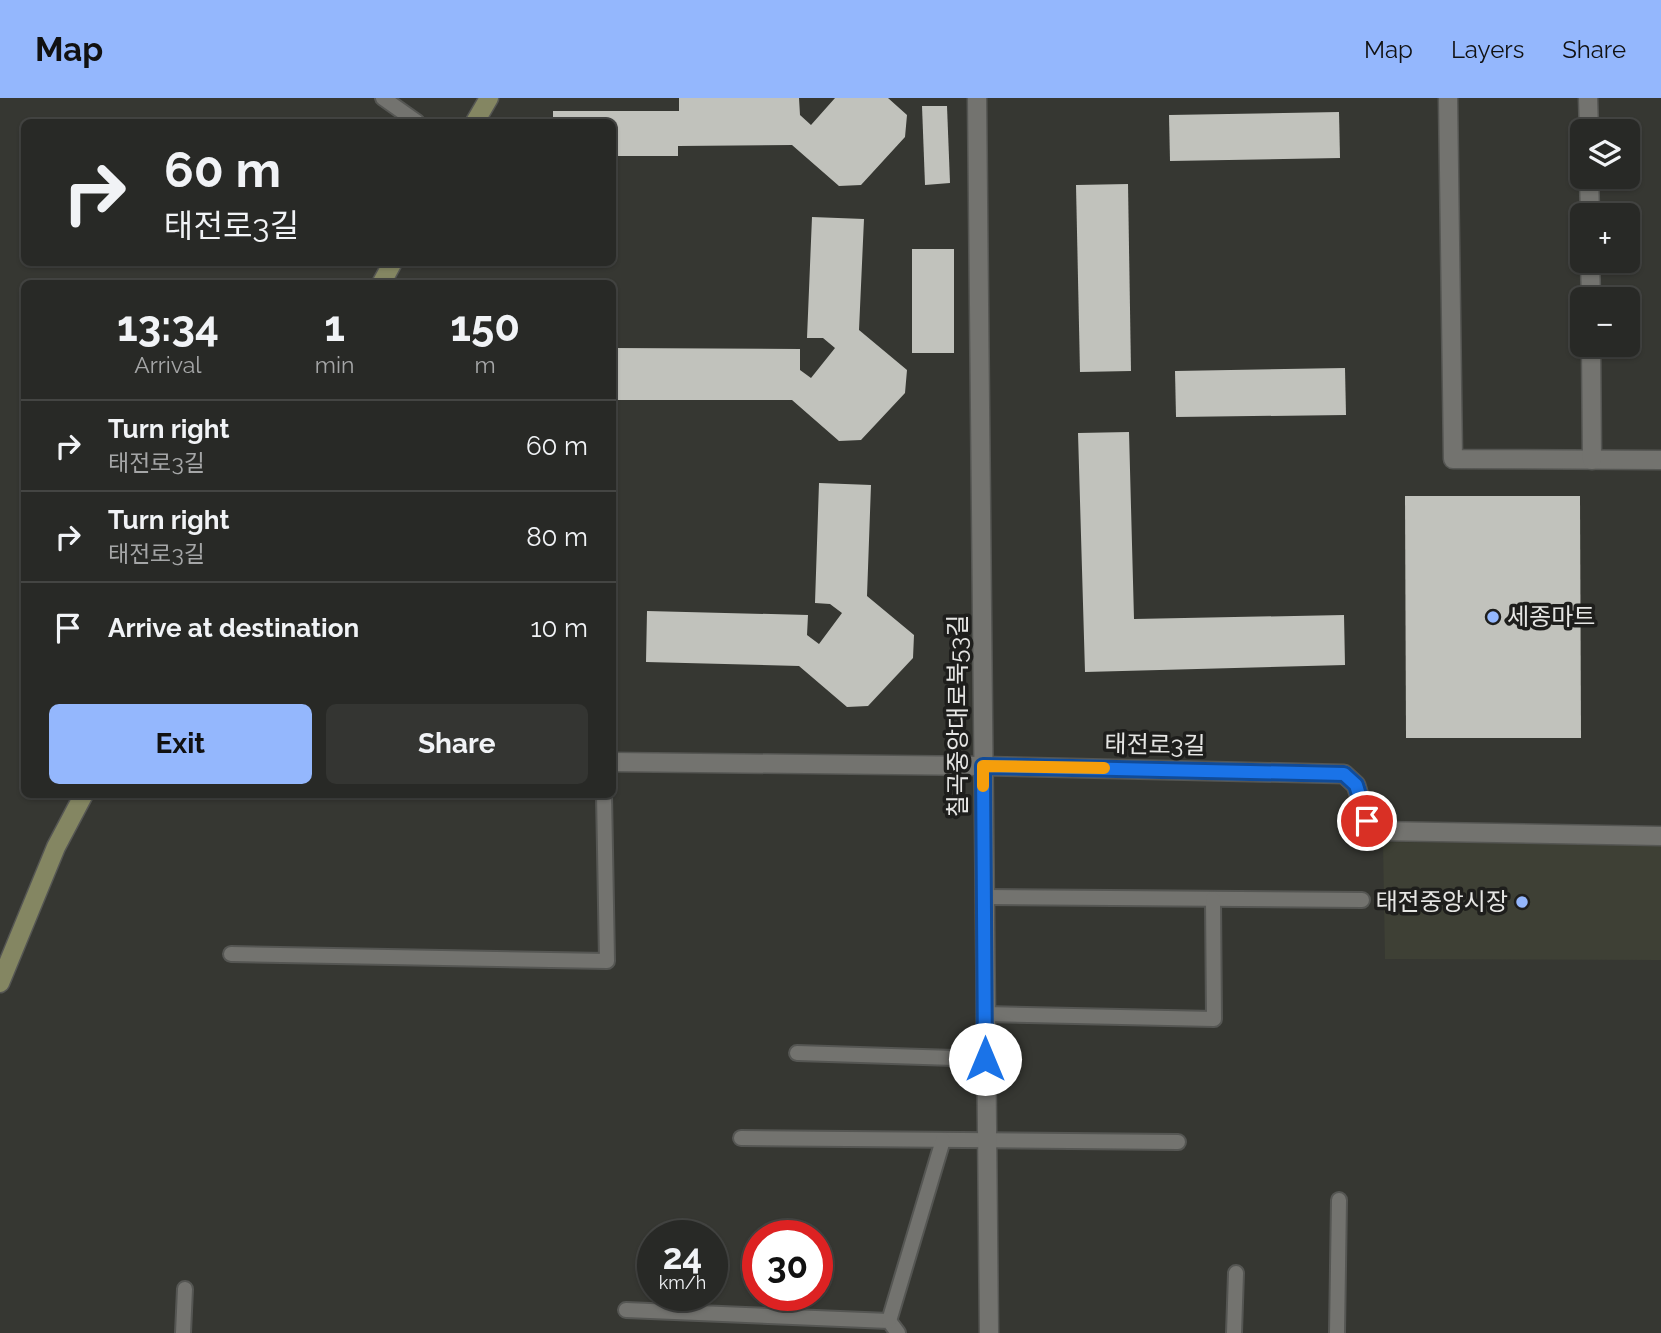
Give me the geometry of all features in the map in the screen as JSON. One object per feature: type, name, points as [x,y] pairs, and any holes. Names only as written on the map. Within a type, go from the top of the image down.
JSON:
[{"type":"main road","points":[[476,119],[489,98]]},
{"type":"main road","points":[[0,983],[56,848],[82,798]]},
{"type":"street","name":"칠곡중앙대로북53길","points":[[977,98],[989,1333]]},
{"type":"street","points":[[1448,98],[1453,459],[1661,460]]},
{"type":"street","points":[[1588,98],[1589,119]]},
{"type":"street","points":[[1591,357],[1592,460]]},
{"type":"street","name":"태전로3길","points":[[616,762],[1344,774],[1356,785],[1367,821],[1377,831],[1661,836]]},
{"type":"lane","points":[[383,98],[413,119]]},
{"type":"lane","points":[[231,954],[607,961],[604,798]]},
{"type":"lane","points":[[984,897],[1362,900]]},
{"type":"lane","points":[[985,1014],[1214,1020],[1213,899]]},
{"type":"lane","points":[[797,1053],[985,1059]]},
{"type":"lane","points":[[741,1138],[1178,1142]]},
{"type":"lane","points":[[626,1310],[893,1327],[943,1140]]},
{"type":"lane","points":[[1336,1333],[1339,1200]]},
{"type":"lane","points":[[1234,1333],[1236,1273]]},
{"type":"lane","points":[[183,1333],[185,1289]]},
{"type":"shaded area","name":"태전중앙시장","points":[[1383,842],[1661,844],[1661,960],[1385,959]]},
{"type":"building","points":[[679,98],[799,98],[800,115],[811,125],[835,98],[888,98],[907,115],[905,137],[861,185],[839,186],[792,145],[678,146],[678,156],[616,156],[616,119],[553,119],[553,111],[679,111]]},
{"type":"building","points":[[922,106],[947,106],[950,183],[925,185]]},
{"type":"building","points":[[1339,112],[1340,158],[1170,161],[1169,115]]},
{"type":"building","points":[[1128,184],[1131,371],[1080,372],[1076,185]]},
{"type":"building","points":[[812,217],[864,219],[859,330],[907,370],[905,393],[861,440],[839,441],[792,400],[616,400],[616,348],[800,349],[800,370],[811,378],[835,348],[823,338],[807,338]]},
{"type":"building","points":[[912,249],[954,249],[954,353],[912,353]]},
{"type":"building","points":[[1345,368],[1346,415],[1176,417],[1175,371]]},
{"type":"building","points":[[1129,432],[1134,619],[1344,615],[1345,665],[1085,672],[1078,433]]},
{"type":"building","points":[[819,483],[871,485],[867,596],[914,635],[913,658],[868,706],[847,707],[799,666],[646,662],[647,611],[808,615],[807,635],[819,644],[842,613],[830,604],[815,603]]},
{"type":"building","name":"세종마트","points":[[1405,496],[1580,496],[1581,738],[1406,738]]},
{"type":"slow traffic","points":[[983,786],[983,766],[1104,768]]},
{"type":"place","name":"세종마트","points":[[1493,617]]},
{"type":"place","name":"태전중앙시장","points":[[1522,902]]},
{"type":"route","points":[[985,1059],[983,766],[1344,774],[1356,785],[1367,821]]}]
